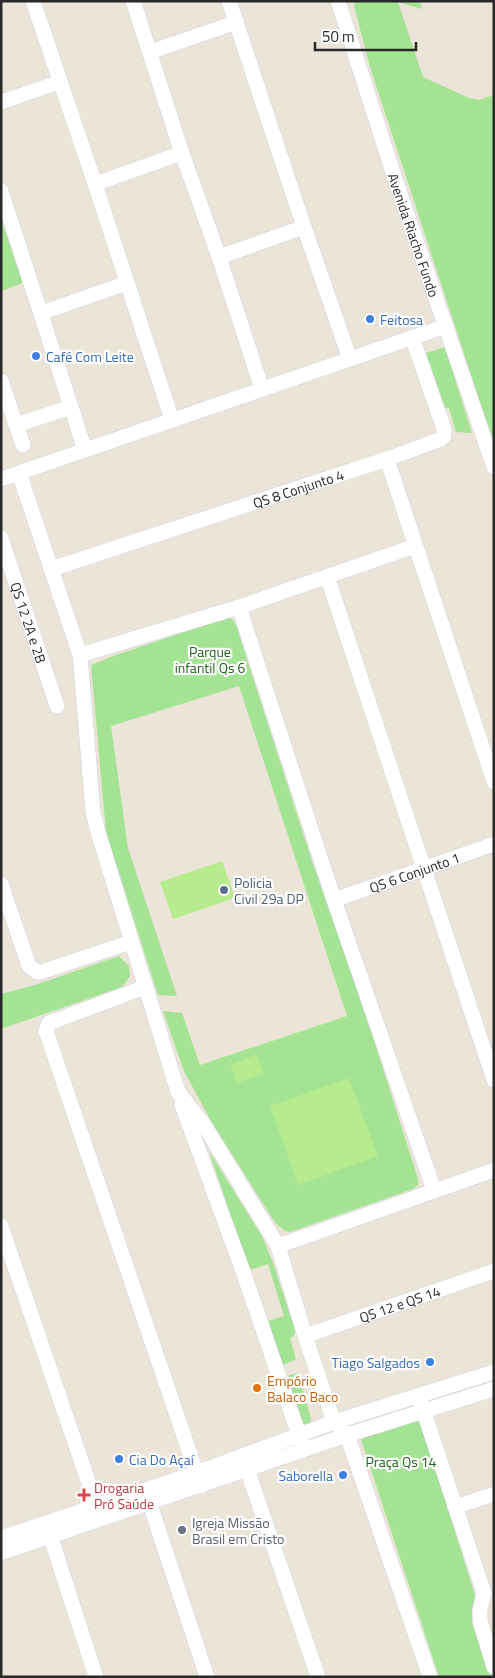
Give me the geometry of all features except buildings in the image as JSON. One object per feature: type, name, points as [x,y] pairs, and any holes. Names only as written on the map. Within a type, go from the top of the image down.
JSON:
[{"type":"street","points":[[33,1],[172,420]]},
{"type":"street","points":[[133,1],[262,389]]},
{"type":"street","points":[[229,1],[350,359]]},
{"type":"street","name":"Avenida Riacho Fundo","points":[[338,1],[396,182],[494,467]]},
{"type":"street","points":[[150,52],[236,22]]},
{"type":"street","points":[[1,102],[60,82]]},
{"type":"street","points":[[95,184],[182,153]]},
{"type":"street","points":[[1,191],[85,450]]},
{"type":"street","points":[[219,257],[304,227]]},
{"type":"street","points":[[41,314],[127,283]]},
{"type":"street","points":[[1,479],[446,326]]},
{"type":"street","name":"QS 8 Conjunto 4","points":[[51,569],[387,459],[441,439],[444,436],[444,429],[412,337]]},
{"type":"street","points":[[1,380],[23,445]]},
{"type":"street","points":[[16,425],[71,407]]},
{"type":"street","points":[[387,459],[494,782]]},
{"type":"street","points":[[19,473],[80,656],[94,812],[130,942],[178,1092],[246,1277],[304,1450]]},
{"type":"street","name":"QS 12 2A e 2B","points":[[1,538],[57,706]]},
{"type":"street","points":[[80,656],[239,607],[415,546]]},
{"type":"street","points":[[327,576],[494,1080]]},
{"type":"street","points":[[239,607],[334,900],[434,1190]]},
{"type":"street","name":"QS 6 Conjunto 1","points":[[334,900],[494,844]]},
{"type":"street","points":[[1,884],[29,966],[37,972],[130,942]]},
{"type":"street","points":[[145,987],[49,1023],[46,1031],[198,1479]]},
{"type":"street","points":[[178,1092],[204,1125],[278,1246],[305,1336],[334,1422],[347,1436],[430,1677]]},
{"type":"street","points":[[278,1246],[494,1170]]},
{"type":"street","points":[[1,1226],[99,1513]]},
{"type":"street","name":"QS 12 e QS 14","points":[[305,1336],[494,1271]]},
{"type":"street","points":[[245,1463],[299,1435],[334,1422],[494,1372]]},
{"type":"street","points":[[1,1554],[49,1530],[245,1463],[304,1450],[494,1389]]},
{"type":"street","points":[[419,1396],[455,1507],[489,1592],[479,1617],[494,1667]]},
{"type":"street","points":[[245,1463],[318,1677]]},
{"type":"street","points":[[455,1507],[494,1494]]},
{"type":"street","points":[[147,1497],[207,1677]]},
{"type":"street","points":[[1,1538],[49,1530]]},
{"type":"street","points":[[49,1530],[96,1677]]},
{"type":"green space","points":[[355,1],[420,1],[422,9],[398,2],[423,77],[469,98],[479,100],[494,95],[494,445],[370,67],[354,6]]},
{"type":"green space","points":[[1,219],[23,283],[1,291]]},
{"type":"green space","points":[[445,347],[472,433],[456,432],[449,408],[440,408],[423,354]]},
{"type":"green space","name":"Parque infantil Qs 6","points":[[229,617],[234,621],[237,628],[311,858],[366,1015],[418,1179],[418,1185],[413,1189],[290,1232],[285,1231],[276,1224],[211,1121],[184,1071],[163,1011],[182,1013],[200,1065],[347,1016],[239,686],[111,726],[128,848],[177,996],[158,995],[106,832],[91,665]]},
{"type":"green space","points":[[222,861],[235,898],[173,919],[160,882]]},
{"type":"green space","points":[[119,956],[129,966],[130,976],[122,987],[1,1029],[1,994],[35,985]]},
{"type":"green space","points":[[257,1055],[264,1074],[237,1083],[231,1064]]},
{"type":"green space","points":[[349,1078],[378,1156],[298,1185],[270,1106]]},
{"type":"green space","points":[[209,1151],[263,1238],[273,1263],[295,1330],[294,1336],[290,1338],[296,1359],[283,1365],[287,1376],[298,1373],[311,1419],[310,1423],[306,1425],[301,1423],[265,1322],[284,1316],[268,1264],[249,1270]]},
{"type":"green space","name":"Praça Qs 14","points":[[419,1417],[475,1595],[472,1615],[492,1677],[439,1677],[360,1436]]},
{"type":"place","name":"Feitosa","points":[[370,319]]},
{"type":"place","name":"Café Com Leite","points":[[36,356]]},
{"type":"place","name":"Policia Civil 29a DP","points":[[224,890]]},
{"type":"place","name":"Tiago Salgados","points":[[430,1362]]},
{"type":"place","name":"Empório Balaco Baco","points":[[257,1388]]},
{"type":"place","name":"Cia Do Açaí","points":[[119,1459]]},
{"type":"place","name":"Saborella","points":[[343,1475]]},
{"type":"place","name":"Drogaria Pró Saúde","points":[[84,1495]]},
{"type":"place","name":"Igreja Missão Brasil em Cristo","points":[[182,1530]]}]
